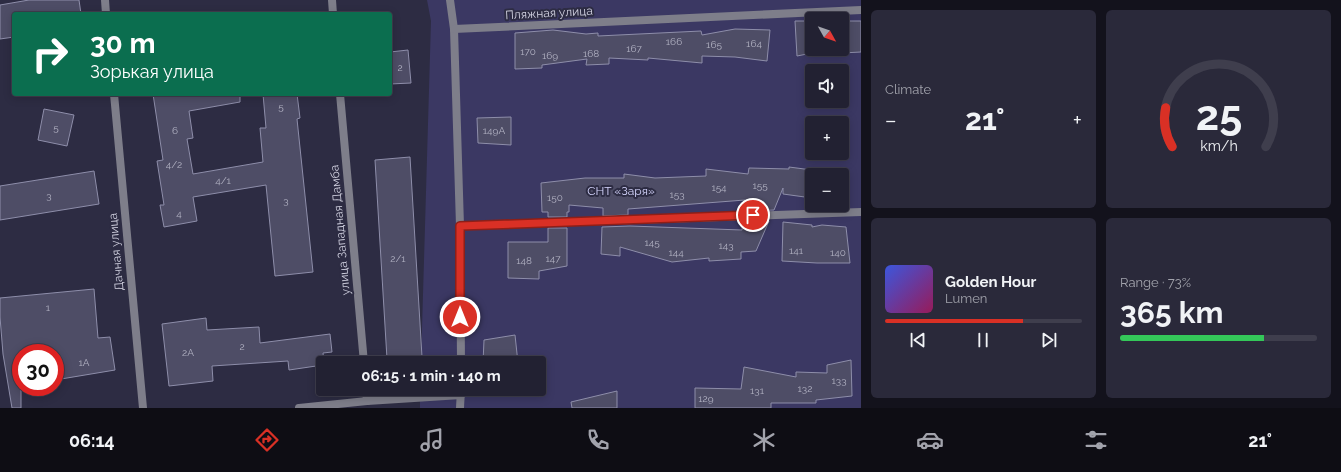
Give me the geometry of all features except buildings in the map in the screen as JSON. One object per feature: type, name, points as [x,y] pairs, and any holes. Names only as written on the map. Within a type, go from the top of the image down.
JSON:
[{"type":"street","points":[[105,0],[106,12]]},
{"type":"street","points":[[332,0],[333,12]]},
{"type":"street","points":[[450,0],[454,29],[460,226],[461,356]]},
{"type":"street","name":"Пляжная улица","points":[[454,29],[861,10]]},
{"type":"street","name":"Дачная улица","points":[[114,96],[143,408]]},
{"type":"street","name":"улица Западная Дамба","points":[[340,96],[363,356]]},
{"type":"street","points":[[460,226],[861,212]]},
{"type":"street","points":[[367,396],[368,401]]},
{"type":"street","points":[[299,408],[420,396]]},
{"type":"street","points":[[460,408],[461,396]]},
{"type":"green space","name":"СНТ «Заря»","points":[[427,0],[861,0],[861,408],[420,408],[420,396],[546,396],[546,356],[421,356],[431,21]]},
{"type":"route","points":[[460,317],[460,226],[753,215]]}]
